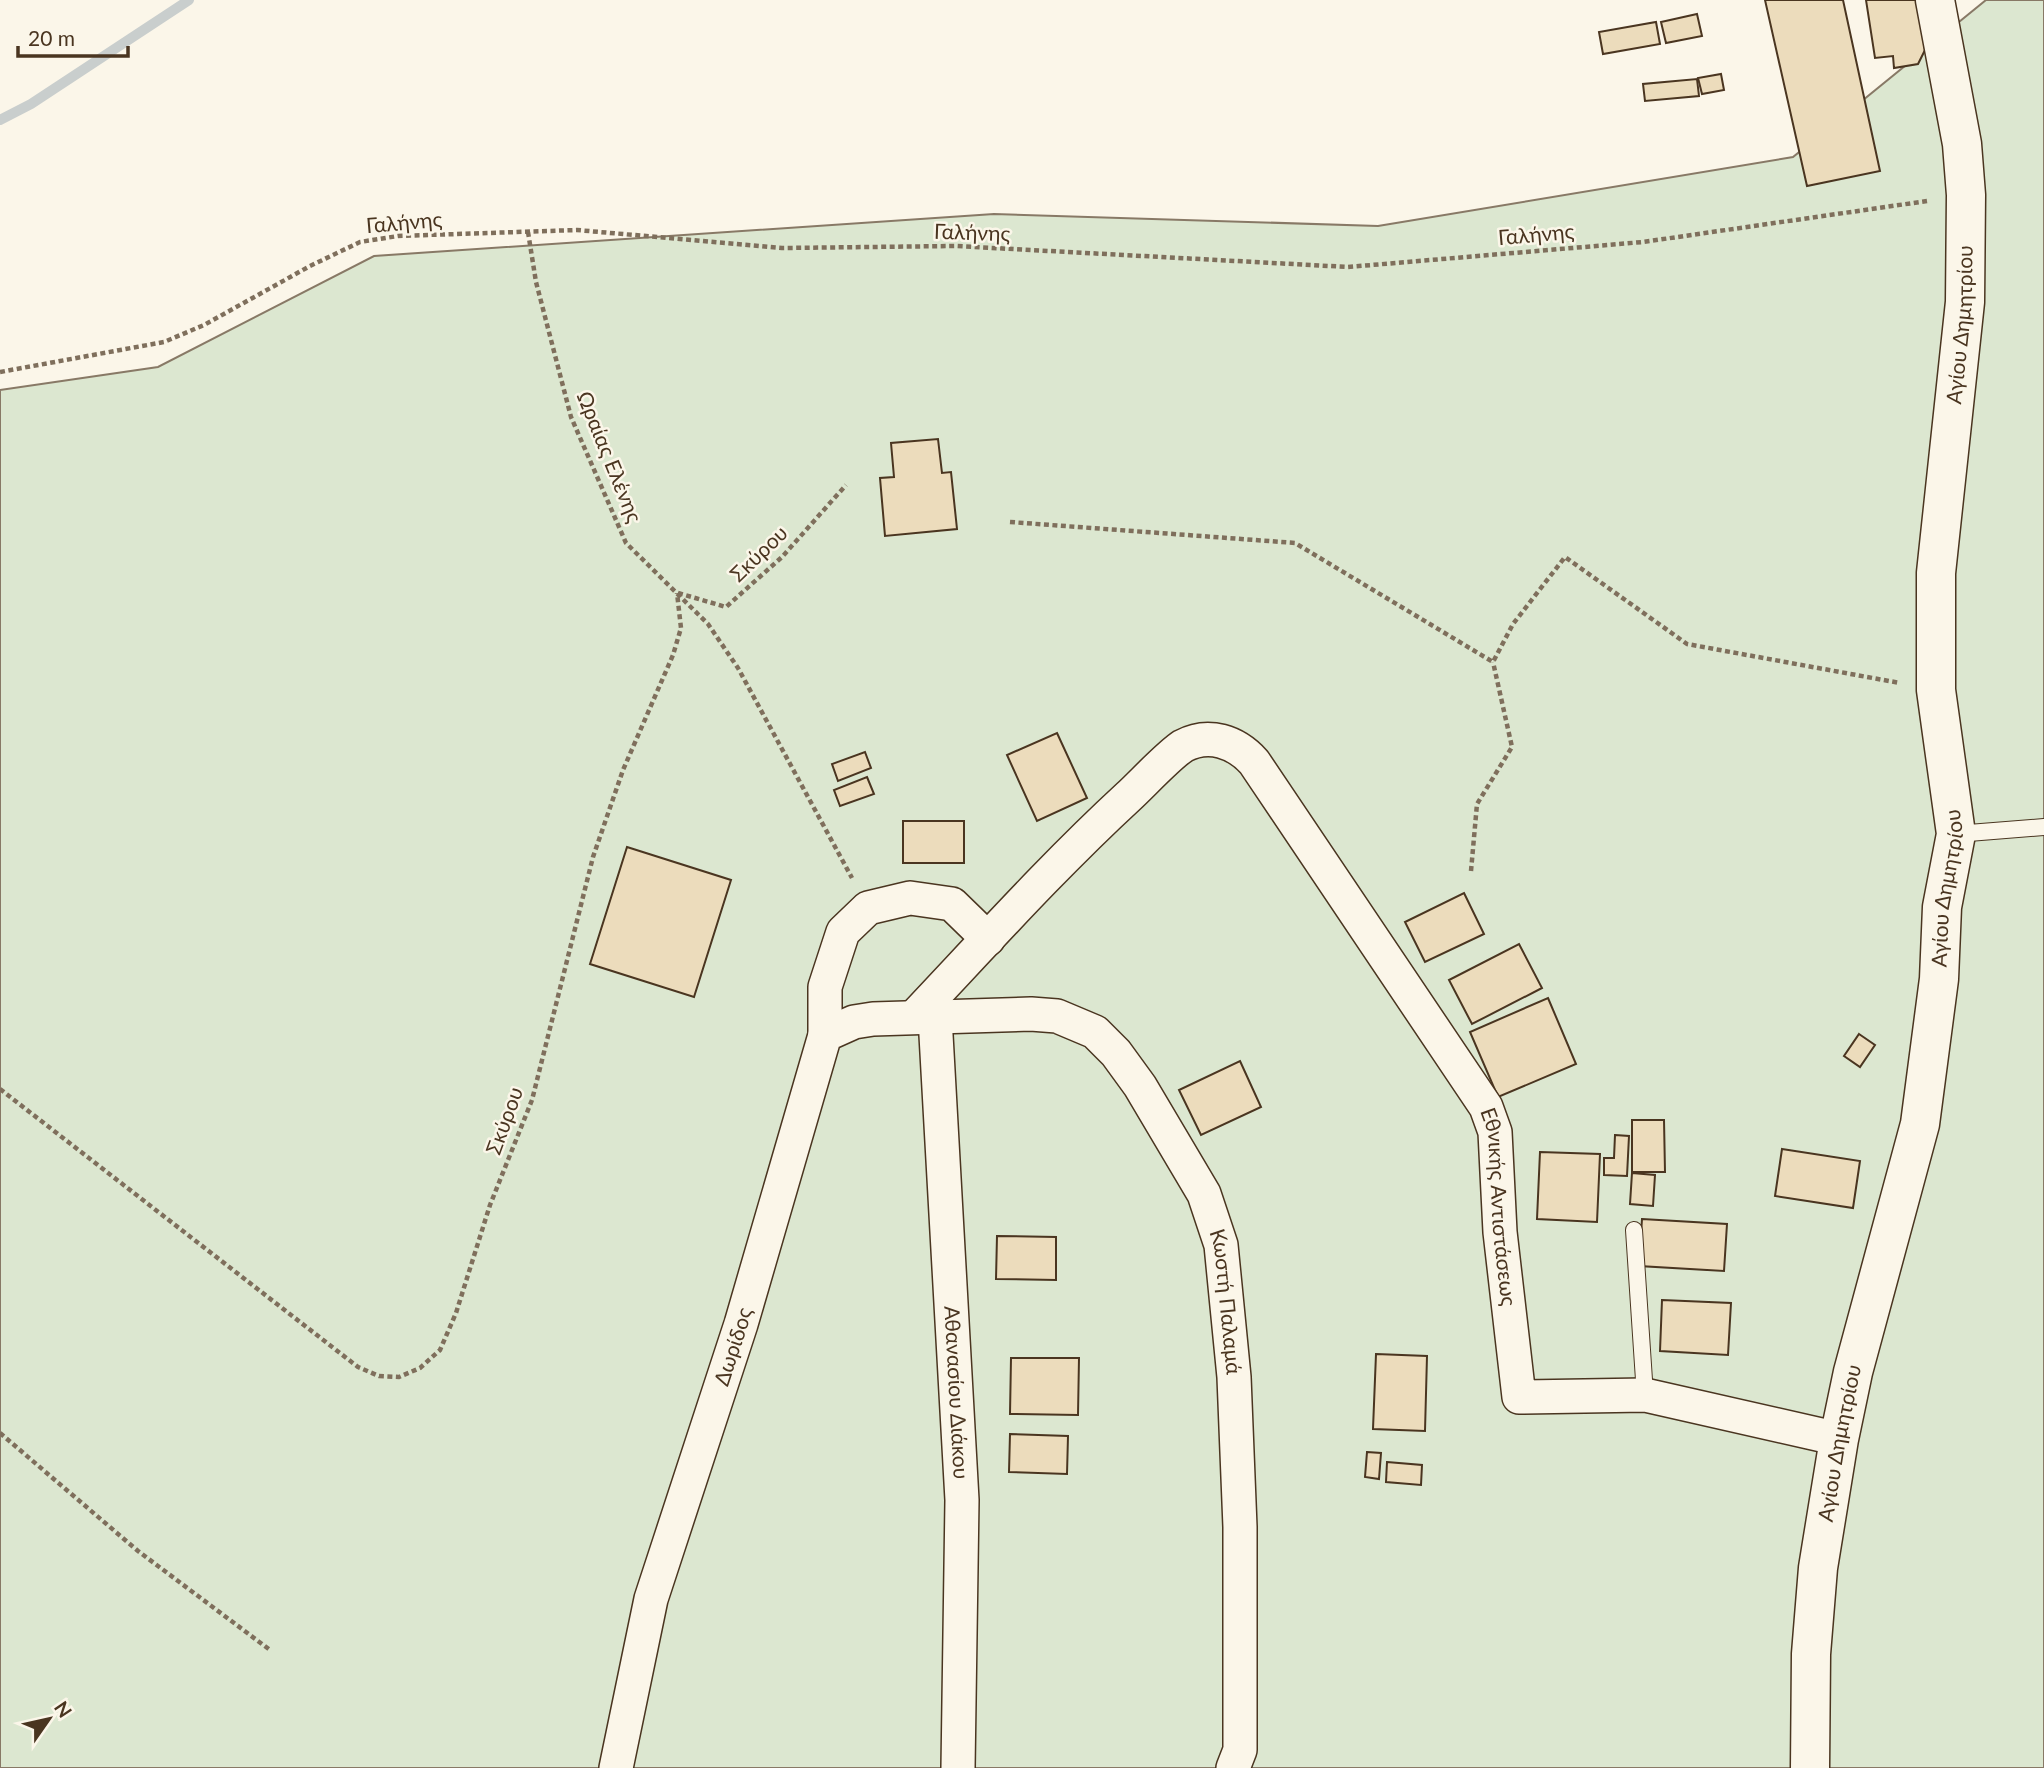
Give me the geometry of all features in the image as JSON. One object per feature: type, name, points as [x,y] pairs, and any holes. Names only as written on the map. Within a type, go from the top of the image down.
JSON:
[{"type":"street","name":"Αγίου Δημητρίου","points":[[1810,1768],[1811,1654],[1818,1568],[1853,1372],[1920,1124],[1939,979],[1942,907],[1956,834],[1936,690],[1936,573],[1965,302],[1966,195],[1962,144],[1935,0]]},
{"type":"street","name":"Εθνικής Αντιστάσεως","points":[[988,939],[1100,823],[1183,746],[1202,740],[1218,739],[1246,753],[1486,1107],[1495,1132],[1500,1231],[1519,1397],[1645,1395],[1839,1439]]},
{"type":"street","points":[[825,1035],[855,1023],[925,1017],[988,939],[952,904],[909,898],[868,908]]},
{"type":"street","name":"Δωρίδος","points":[[616,1768],[651,1599],[741,1324],[825,1035],[825,987],[843,932],[868,908]]},
{"type":"street","name":"Κωστή Παλαμά","points":[[925,1017],[1031,1014],[1057,1016],[1095,1032],[1116,1053],[1140,1086],[1204,1194],[1221,1245],[1234,1377],[1240,1527],[1240,1750],[1233,1768]]},
{"type":"street","name":"Αθανασίου Διάκου","points":[[925,1017],[962,1500],[958,1768]]},
{"type":"lane","points":[[1956,834],[2044,827]]},
{"type":"lane","points":[[1634,1230],[1645,1395]]},
{"type":"path","name":"Γαλήνης","points":[[0,372],[164,342],[204,324],[360,242],[398,236],[577,230],[782,248],[956,246],[1348,267],[1643,242],[1966,195]]},
{"type":"path","name":"Ωραίας Ελένης","points":[[528,232],[536,282],[571,417],[626,543],[708,624],[738,668],[868,908]]},
{"type":"path","name":"Σκύρου","points":[[0,1089],[358,1367],[379,1376],[399,1377],[419,1368],[440,1350],[490,1205],[532,1100],[593,857],[623,770],[673,655],[681,628],[677,593],[726,607],[782,557],[846,485]]},
{"type":"path","points":[[1010,522],[1295,543],[1493,662]]},
{"type":"path","points":[[1471,871],[1476,804],[1512,747],[1493,662],[1513,624],[1565,557],[1687,644],[1936,690]]},
{"type":"path","points":[[0,1433],[138,1551],[270,1650]]},
{"type":"green space","points":[[1986,0],[2044,0],[2044,1768],[0,1768],[0,390],[158,367],[374,256],[994,214],[1378,226],[1793,157]]},
{"type":"building","points":[[1765,0],[1843,0],[1880,171],[1807,186]]},
{"type":"building","points":[[1866,0],[1918,0],[1925,50],[1918,64],[1894,68],[1893,56],[1875,58]]},
{"type":"building","points":[[1697,14],[1702,36],[1666,43],[1661,22]]},
{"type":"building","points":[[1656,22],[1660,44],[1603,54],[1599,32]]},
{"type":"building","points":[[1721,74],[1724,90],[1702,94],[1698,78]]},
{"type":"building","points":[[1697,79],[1699,96],[1645,101],[1643,84]]},
{"type":"building","points":[[938,439],[942,473],[951,472],[957,529],[885,536],[880,478],[894,477],[891,443]]},
{"type":"building","points":[[1057,733],[1087,798],[1037,821],[1007,755]]},
{"type":"building","points":[[865,752],[871,768],[838,781],[832,764]]},
{"type":"building","points":[[867,777],[874,794],[840,806],[834,790]]},
{"type":"building","points":[[903,821],[964,821],[964,863],[903,863]]},
{"type":"building","points":[[627,847],[731,880],[694,997],[590,964]]},
{"type":"building","points":[[1464,893],[1484,934],[1425,962],[1405,922]]},
{"type":"building","points":[[1519,944],[1542,988],[1472,1024],[1449,980]]},
{"type":"building","points":[[1548,998],[1576,1064],[1498,1097],[1470,1032]]},
{"type":"building","points":[[1859,1034],[1875,1045],[1860,1067],[1844,1056]]},
{"type":"building","points":[[1240,1061],[1261,1107],[1201,1135],[1179,1090]]},
{"type":"building","points":[[1632,1120],[1664,1120],[1665,1172],[1632,1172]]},
{"type":"building","points":[[1615,1135],[1629,1136],[1627,1176],[1604,1175],[1604,1158],[1614,1158]]},
{"type":"building","points":[[1782,1149],[1860,1161],[1853,1208],[1775,1196]]},
{"type":"building","points":[[1540,1152],[1600,1154],[1597,1222],[1537,1219]]},
{"type":"building","points":[[1632,1173],[1655,1175],[1653,1206],[1630,1204]]},
{"type":"building","points":[[1642,1219],[1727,1224],[1724,1271],[1639,1266]]},
{"type":"building","points":[[997,1236],[1056,1237],[1056,1280],[996,1279]]},
{"type":"building","points":[[1662,1300],[1731,1303],[1728,1355],[1660,1351]]},
{"type":"building","points":[[1376,1354],[1427,1356],[1425,1431],[1373,1429]]},
{"type":"building","points":[[1011,1358],[1079,1358],[1078,1415],[1010,1414]]},
{"type":"building","points":[[1010,1434],[1068,1436],[1067,1474],[1009,1472]]},
{"type":"building","points":[[1367,1452],[1381,1453],[1379,1479],[1365,1477]]},
{"type":"building","points":[[1387,1462],[1422,1465],[1421,1485],[1386,1482]]},
{"type":"waterway","points":[[0,120],[31,104],[189,0]]}]
